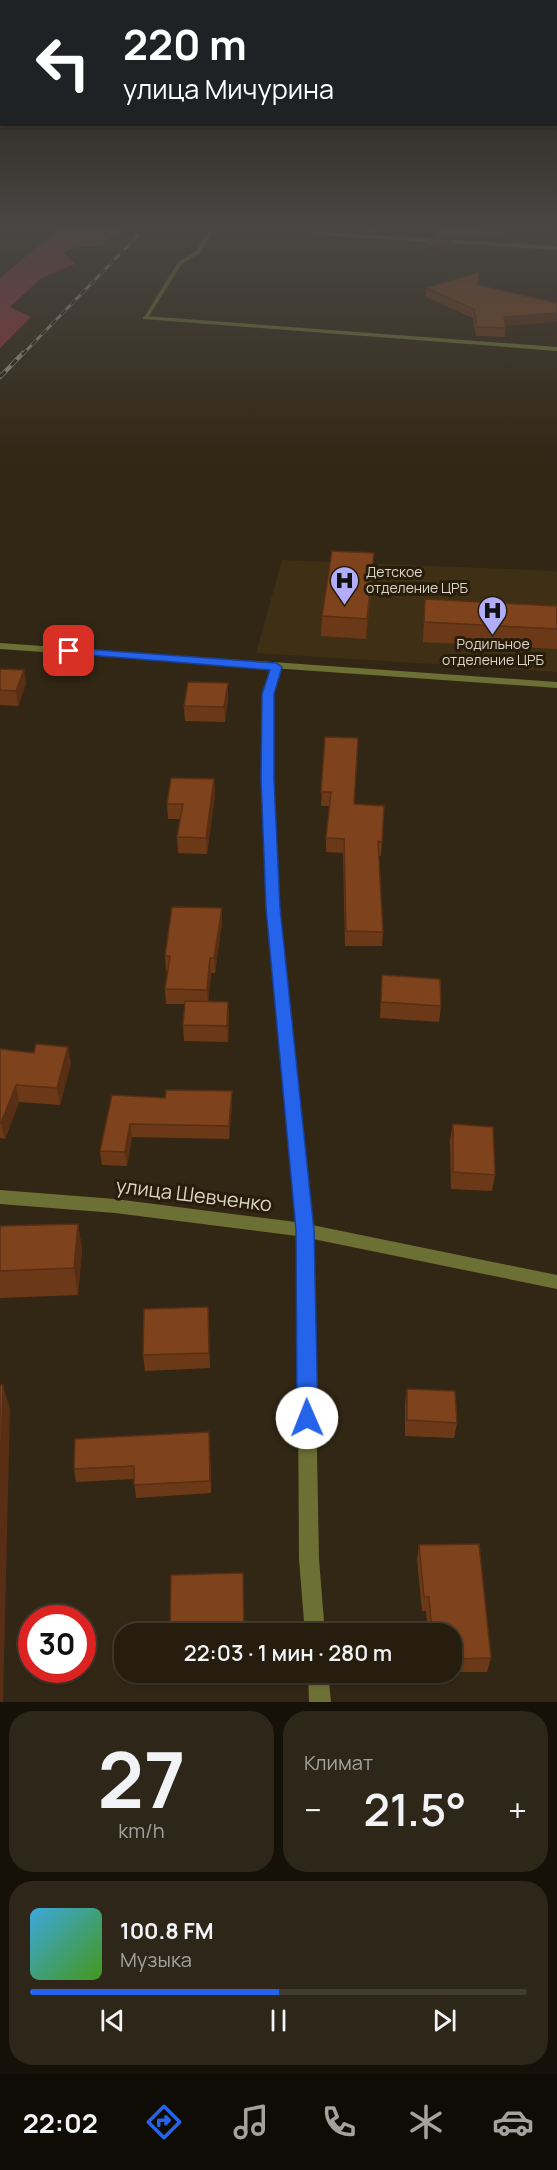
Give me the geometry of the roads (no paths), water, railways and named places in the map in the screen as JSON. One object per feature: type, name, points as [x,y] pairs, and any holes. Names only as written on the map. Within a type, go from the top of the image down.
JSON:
[{"type":"street","points":[[153,305],[145,318],[557,349]]},
{"type":"street","points":[[0,646],[557,685]]},
{"type":"street","points":[[276,667],[268,694],[268,779],[274,929],[305,1230],[309,1558],[314,1623]]},
{"type":"street","name":"улица Шевченко","points":[[0,1197],[115,1206],[305,1230],[557,1282]]},
{"type":"street","points":[[319,1683],[320,1702]]},
{"type":"railway","points":[[22,355],[70,305]]},
{"type":"railway","points":[[0,377],[23,353]]},
{"type":"place","name":"Детское отделение ЦРБ","points":[[345,606]]},
{"type":"place","name":"Родильное отделение ЦРБ","points":[[493,636]]}]
